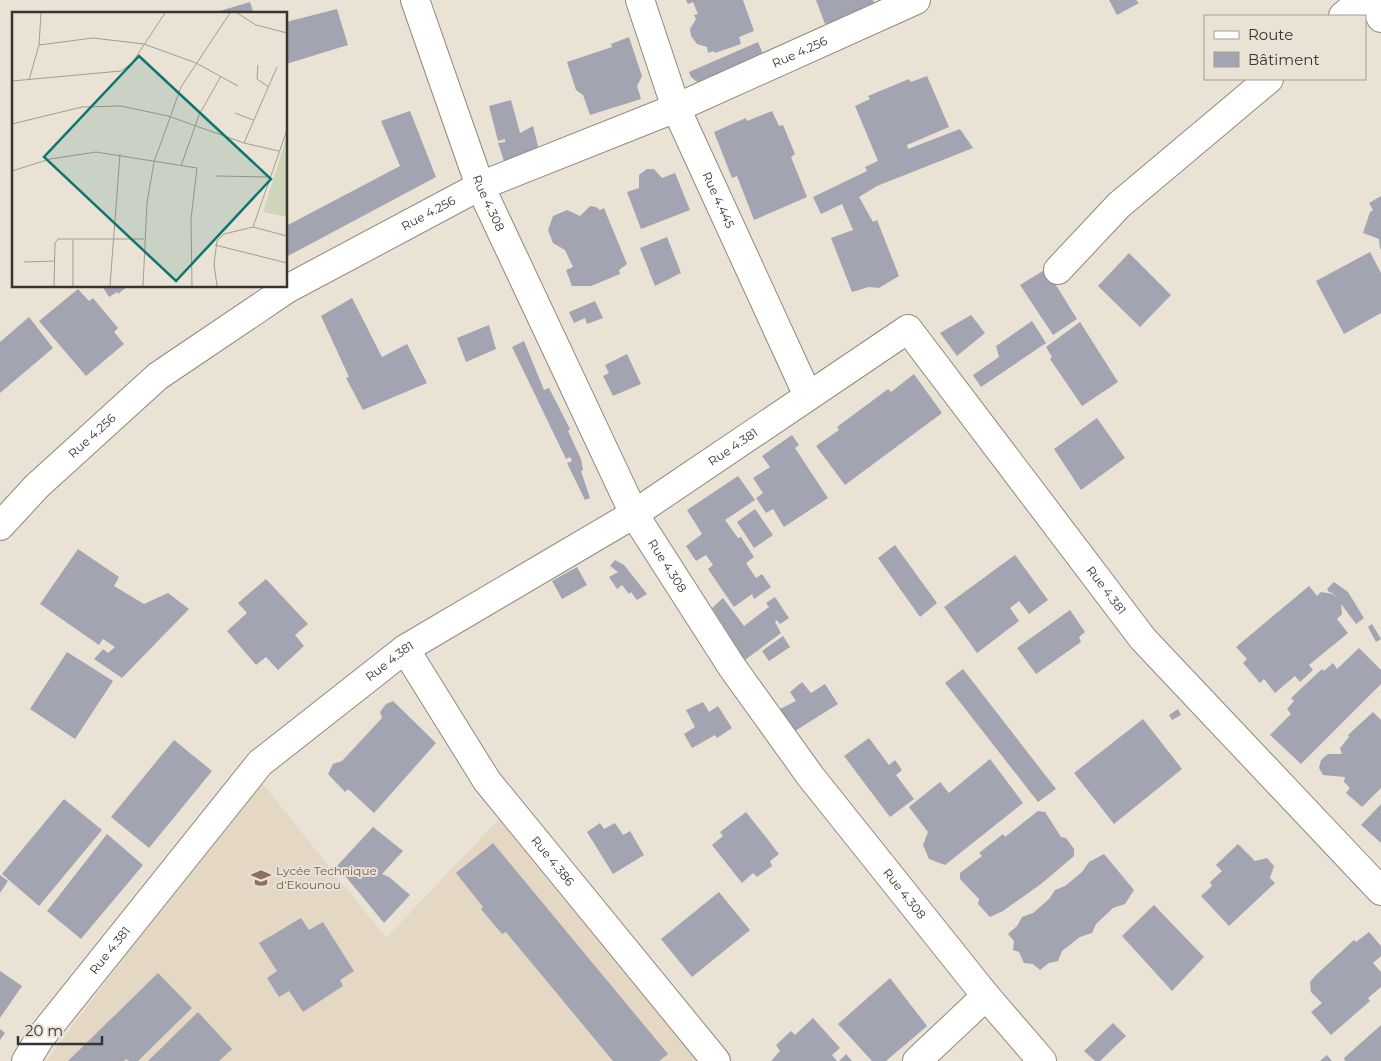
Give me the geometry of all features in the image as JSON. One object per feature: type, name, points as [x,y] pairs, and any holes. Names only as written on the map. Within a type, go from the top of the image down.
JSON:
[{"type":"street","name":"Rue 4.308","points":[[416,0],[480,186],[634,514],[732,667],[811,778],[986,996],[1042,1061]]},
{"type":"street","name":"Rue 4.445","points":[[640,0],[676,108],[808,396]]},
{"type":"street","name":"Rue 4.256","points":[[0,526],[37,486],[158,376],[287,289],[480,186],[676,108],[916,0]]},
{"type":"street","points":[[1344,15],[1362,0]]},
{"type":"street","points":[[1372,0],[1381,18]]},
{"type":"street","points":[[1058,270],[1119,205],[1268,80]]},
{"type":"street","name":"Rue 4.381","points":[[26,1061],[40,1038],[260,763],[405,649],[634,514],[908,328],[1144,639],[1381,891]]},
{"type":"street","name":"Rue 4.386","points":[[405,649],[487,781],[716,1061]]},
{"type":"street","points":[[917,1061],[986,996]]},
{"type":"shaded area","name":"Lycée Technique d'Ekounou","points":[[259,779],[386,938],[500,818],[702,1061],[46,1061]]},
{"type":"building","points":[[686,0],[743,0],[754,31],[739,37],[741,44],[715,53],[714,51],[708,53],[707,47],[697,44],[691,36],[690,29],[696,19],[694,15],[698,14],[693,2],[688,4]]},
{"type":"building","points":[[816,0],[873,0],[876,8],[825,24]]},
{"type":"building","points":[[1109,0],[1136,0],[1139,3],[1117,15]]},
{"type":"building","points":[[250,2],[253,12],[216,12]]},
{"type":"building","points":[[337,9],[348,45],[288,63],[288,21]]},
{"type":"building","points":[[629,37],[642,76],[637,86],[641,99],[590,115],[583,95],[576,90],[567,62],[612,47],[611,44]]},
{"type":"building","points":[[758,42],[767,63],[706,89],[691,77],[689,72]]},
{"type":"building","points":[[927,76],[949,127],[907,145],[908,149],[960,129],[973,148],[877,186],[859,197],[873,222],[877,220],[899,276],[879,288],[869,287],[852,292],[831,238],[853,230],[842,204],[821,214],[813,197],[867,171],[865,167],[878,161],[855,106],[870,99],[868,96],[909,79],[911,82]]},
{"type":"building","points":[[511,100],[520,133],[533,126],[539,150],[505,164],[498,143],[505,142],[505,139],[498,141],[489,106]]},
{"type":"building","points":[[410,111],[436,177],[288,256],[288,225],[400,166],[381,121]]},
{"type":"building","points":[[772,111],[779,126],[783,125],[795,154],[791,157],[807,197],[754,220],[737,176],[732,178],[714,132],[746,118],[747,121]]},
{"type":"building","points":[[647,169],[654,169],[662,178],[675,173],[690,210],[641,229],[627,192],[639,188],[639,175]]},
{"type":"building","points":[[1381,196],[1380,249],[1379,239],[1363,233],[1370,212],[1373,210],[1369,203]]},
{"type":"building","points":[[590,206],[600,210],[604,208],[627,264],[619,270],[620,274],[591,286],[572,286],[566,270],[573,267],[565,250],[553,243],[548,230],[553,216],[567,210],[580,216]]},
{"type":"building","points":[[667,237],[681,273],[655,286],[640,248]]},
{"type":"building","points":[[1370,252],[1381,273],[1381,313],[1344,334],[1316,281]]},
{"type":"building","points":[[1129,253],[1171,295],[1140,327],[1098,286]]},
{"type":"building","points":[[1046,269],[1077,319],[1053,335],[1020,285]]},
{"type":"building","points":[[103,288],[126,288],[118,294],[117,292],[109,297]]},
{"type":"building","points":[[78,289],[89,301],[93,298],[118,328],[114,332],[124,344],[86,376],[39,321]]},
{"type":"building","points":[[352,298],[382,357],[407,344],[427,383],[363,410],[346,378],[349,377],[321,316]]},
{"type":"building","points":[[595,301],[603,318],[587,324],[585,318],[574,323],[569,312]]},
{"type":"building","points":[[971,315],[985,333],[957,356],[940,333]]},
{"type":"building","points":[[29,317],[53,348],[0,393],[0,342]]},
{"type":"building","points":[[1032,321],[1046,343],[981,387],[973,375],[999,357],[996,346]]},
{"type":"building","points":[[1080,322],[1118,382],[1082,406],[1050,359],[1052,357],[1046,347]]},
{"type":"building","points":[[489,325],[496,349],[466,362],[457,338]]},
{"type":"building","points":[[524,341],[544,390],[549,388],[570,429],[568,431],[581,459],[583,470],[581,471],[590,498],[585,500],[567,463],[572,461],[570,457],[566,459],[512,347]]},
{"type":"building","points":[[627,354],[641,384],[613,396],[603,376],[609,373],[605,365]]},
{"type":"building","points":[[914,374],[942,413],[845,485],[816,446],[839,430],[837,427],[888,389],[891,392]]},
{"type":"building","points":[[1097,418],[1125,458],[1081,490],[1054,449]]},
{"type":"building","points":[[792,435],[799,445],[795,448],[828,498],[784,527],[773,509],[766,513],[756,498],[763,493],[753,478],[770,467],[762,456]]},
{"type":"building","points":[[738,476],[755,500],[725,520],[738,538],[741,537],[754,557],[746,563],[756,578],[762,574],[771,587],[754,599],[752,594],[734,607],[708,569],[713,565],[706,555],[696,561],[686,546],[702,534],[687,510]]},
{"type":"building","points":[[755,509],[773,535],[754,548],[737,522]]},
{"type":"building","points":[[895,545],[937,603],[920,617],[878,558]]},
{"type":"building","points":[[78,549],[119,577],[114,586],[144,604],[168,593],[189,609],[122,678],[94,659],[103,649],[108,653],[115,647],[103,639],[99,645],[40,604]]},
{"type":"building","points":[[1015,555],[1048,600],[1029,614],[1019,601],[1010,608],[1019,621],[977,653],[944,607]]},
{"type":"building","points":[[615,560],[624,565],[647,594],[637,600],[622,585],[617,589],[609,577],[618,572],[610,566]]},
{"type":"building","points":[[577,567],[587,585],[562,599],[552,581]]},
{"type":"building","points":[[266,579],[308,624],[295,635],[304,646],[278,670],[266,657],[256,665],[227,631],[247,613],[238,603]]},
{"type":"building","points":[[1334,582],[1348,592],[1364,618],[1356,624],[1333,593],[1327,589]]},
{"type":"building","points":[[1309,586],[1317,596],[1321,592],[1333,594],[1341,603],[1342,614],[1337,619],[1348,633],[1309,665],[1313,670],[1300,682],[1295,676],[1275,693],[1264,679],[1260,683],[1243,663],[1247,659],[1236,647]]},
{"type":"building","points":[[775,597],[789,618],[780,624],[777,620],[775,622],[781,633],[745,660],[712,608],[723,598],[744,626],[769,607],[766,603]]},
{"type":"building","points":[[1070,610],[1085,632],[1079,637],[1081,642],[1036,674],[1017,648]]},
{"type":"building","points":[[1372,624],[1381,639],[1376,642],[1368,627]]},
{"type":"building","points":[[783,636],[790,647],[769,661],[762,651]]},
{"type":"building","points":[[1359,648],[1381,670],[1381,684],[1301,764],[1270,735],[1291,714],[1287,709],[1294,701],[1291,698],[1322,669],[1324,671],[1333,663],[1337,669]]},
{"type":"building","points":[[67,652],[113,681],[75,739],[30,709]]},
{"type":"building","points":[[963,669],[1056,789],[1038,802],[945,683]]},
{"type":"building","points":[[802,682],[811,693],[825,684],[838,704],[795,731],[780,709],[796,701],[790,692]]},
{"type":"building","points":[[393,701],[436,743],[374,813],[348,789],[345,792],[328,774],[333,764],[342,761],[382,718],[380,712],[386,704]]},
{"type":"building","points":[[703,702],[709,712],[718,706],[732,728],[717,738],[715,735],[692,748],[684,734],[695,727],[686,710]]},
{"type":"building","points":[[1178,709],[1181,715],[1172,720],[1169,715]]},
{"type":"building","points":[[1373,712],[1381,720],[1381,788],[1362,807],[1346,793],[1350,788],[1344,782],[1345,777],[1323,775],[1319,768],[1321,760],[1328,754],[1342,754],[1340,748],[1349,737],[1348,735]]},
{"type":"building","points":[[1143,719],[1182,769],[1114,824],[1074,773]]},
{"type":"building","points":[[869,738],[889,765],[895,760],[902,770],[896,775],[914,799],[890,817],[844,756]]},
{"type":"building","points":[[174,740],[212,771],[149,848],[111,817]]},
{"type":"building","points":[[990,759],[1023,803],[945,865],[929,859],[923,845],[928,832],[909,807],[940,782],[949,793]]},
{"type":"building","points":[[64,799],[102,830],[39,906],[2,874]]},
{"type":"building","points":[[1381,804],[1381,843],[1361,825]]},
{"type":"building","points":[[1038,811],[1045,812],[1061,837],[1066,838],[1074,849],[1074,856],[1041,884],[1003,911],[990,917],[978,904],[979,899],[960,879],[960,873],[982,856],[979,853],[1003,834],[1005,837]]},
{"type":"building","points":[[746,812],[779,854],[770,861],[772,866],[757,877],[753,873],[742,883],[712,845],[723,836],[720,832]]},
{"type":"building","points":[[600,823],[604,829],[615,823],[623,835],[630,831],[644,855],[613,874],[587,832]]},
{"type":"building","points":[[373,827],[403,851],[382,874],[389,877],[410,895],[384,923],[337,866]]},
{"type":"building","points":[[107,834],[143,865],[81,939],[47,911]]},
{"type":"building","points":[[493,843],[668,1054],[659,1061],[613,1061],[506,932],[502,934],[481,909],[483,907],[456,873]]},
{"type":"building","points":[[1238,844],[1255,861],[1267,858],[1274,866],[1270,878],[1275,883],[1229,926],[1201,896],[1212,886],[1210,882],[1222,871],[1216,865]]},
{"type":"building","points":[[1104,854],[1134,890],[1125,904],[1113,908],[1096,924],[1092,933],[1080,937],[1062,951],[1058,961],[1049,963],[1040,970],[1033,964],[1024,963],[1019,952],[1013,950],[1014,941],[1008,934],[1017,926],[1022,917],[1033,913],[1049,899],[1055,890],[1065,886],[1082,872],[1089,862]]},
{"type":"building","points":[[0,875],[8,881],[0,893]]},
{"type":"building","points":[[719,892],[750,930],[692,977],[661,939]]},
{"type":"building","points":[[1154,905],[1204,957],[1172,991],[1122,936]]},
{"type":"building","points":[[301,918],[309,930],[323,922],[354,971],[340,980],[343,986],[303,1012],[289,991],[279,997],[267,978],[277,971],[259,943]]},
{"type":"building","points":[[1369,932],[1381,946],[1381,956],[1373,963],[1381,972],[1381,987],[1368,998],[1370,1001],[1331,1035],[1311,1012],[1322,1003],[1311,992],[1310,982],[1354,940],[1356,942]]},
{"type":"building","points":[[0,971],[22,986],[0,1018]]},
{"type":"building","points":[[158,973],[192,1008],[138,1061],[126,1059],[124,1061],[68,1061]]},
{"type":"building","points":[[890,978],[927,1026],[886,1061],[872,1061],[838,1024]]},
{"type":"building","points":[[198,1012],[232,1049],[219,1061],[148,1061]]},
{"type":"building","points":[[813,1018],[840,1048],[832,1055],[837,1061],[771,1061],[780,1051],[776,1045],[791,1031],[795,1035]]},
{"type":"building","points":[[1113,1023],[1126,1036],[1100,1061],[1095,1061],[1084,1051]]},
{"type":"building","points":[[1381,1025],[1381,1061],[1344,1061],[1344,1058]]},
{"type":"building","points":[[0,1029],[5,1033],[0,1040]]},
{"type":"building","points":[[846,1054],[852,1061],[839,1061]]},
{"type":"building","points":[[1327,1055],[1332,1061],[1320,1061]]},
{"type":"place","name":"Lycée Technique d'Ekounou","points":[[261,878]]}]
